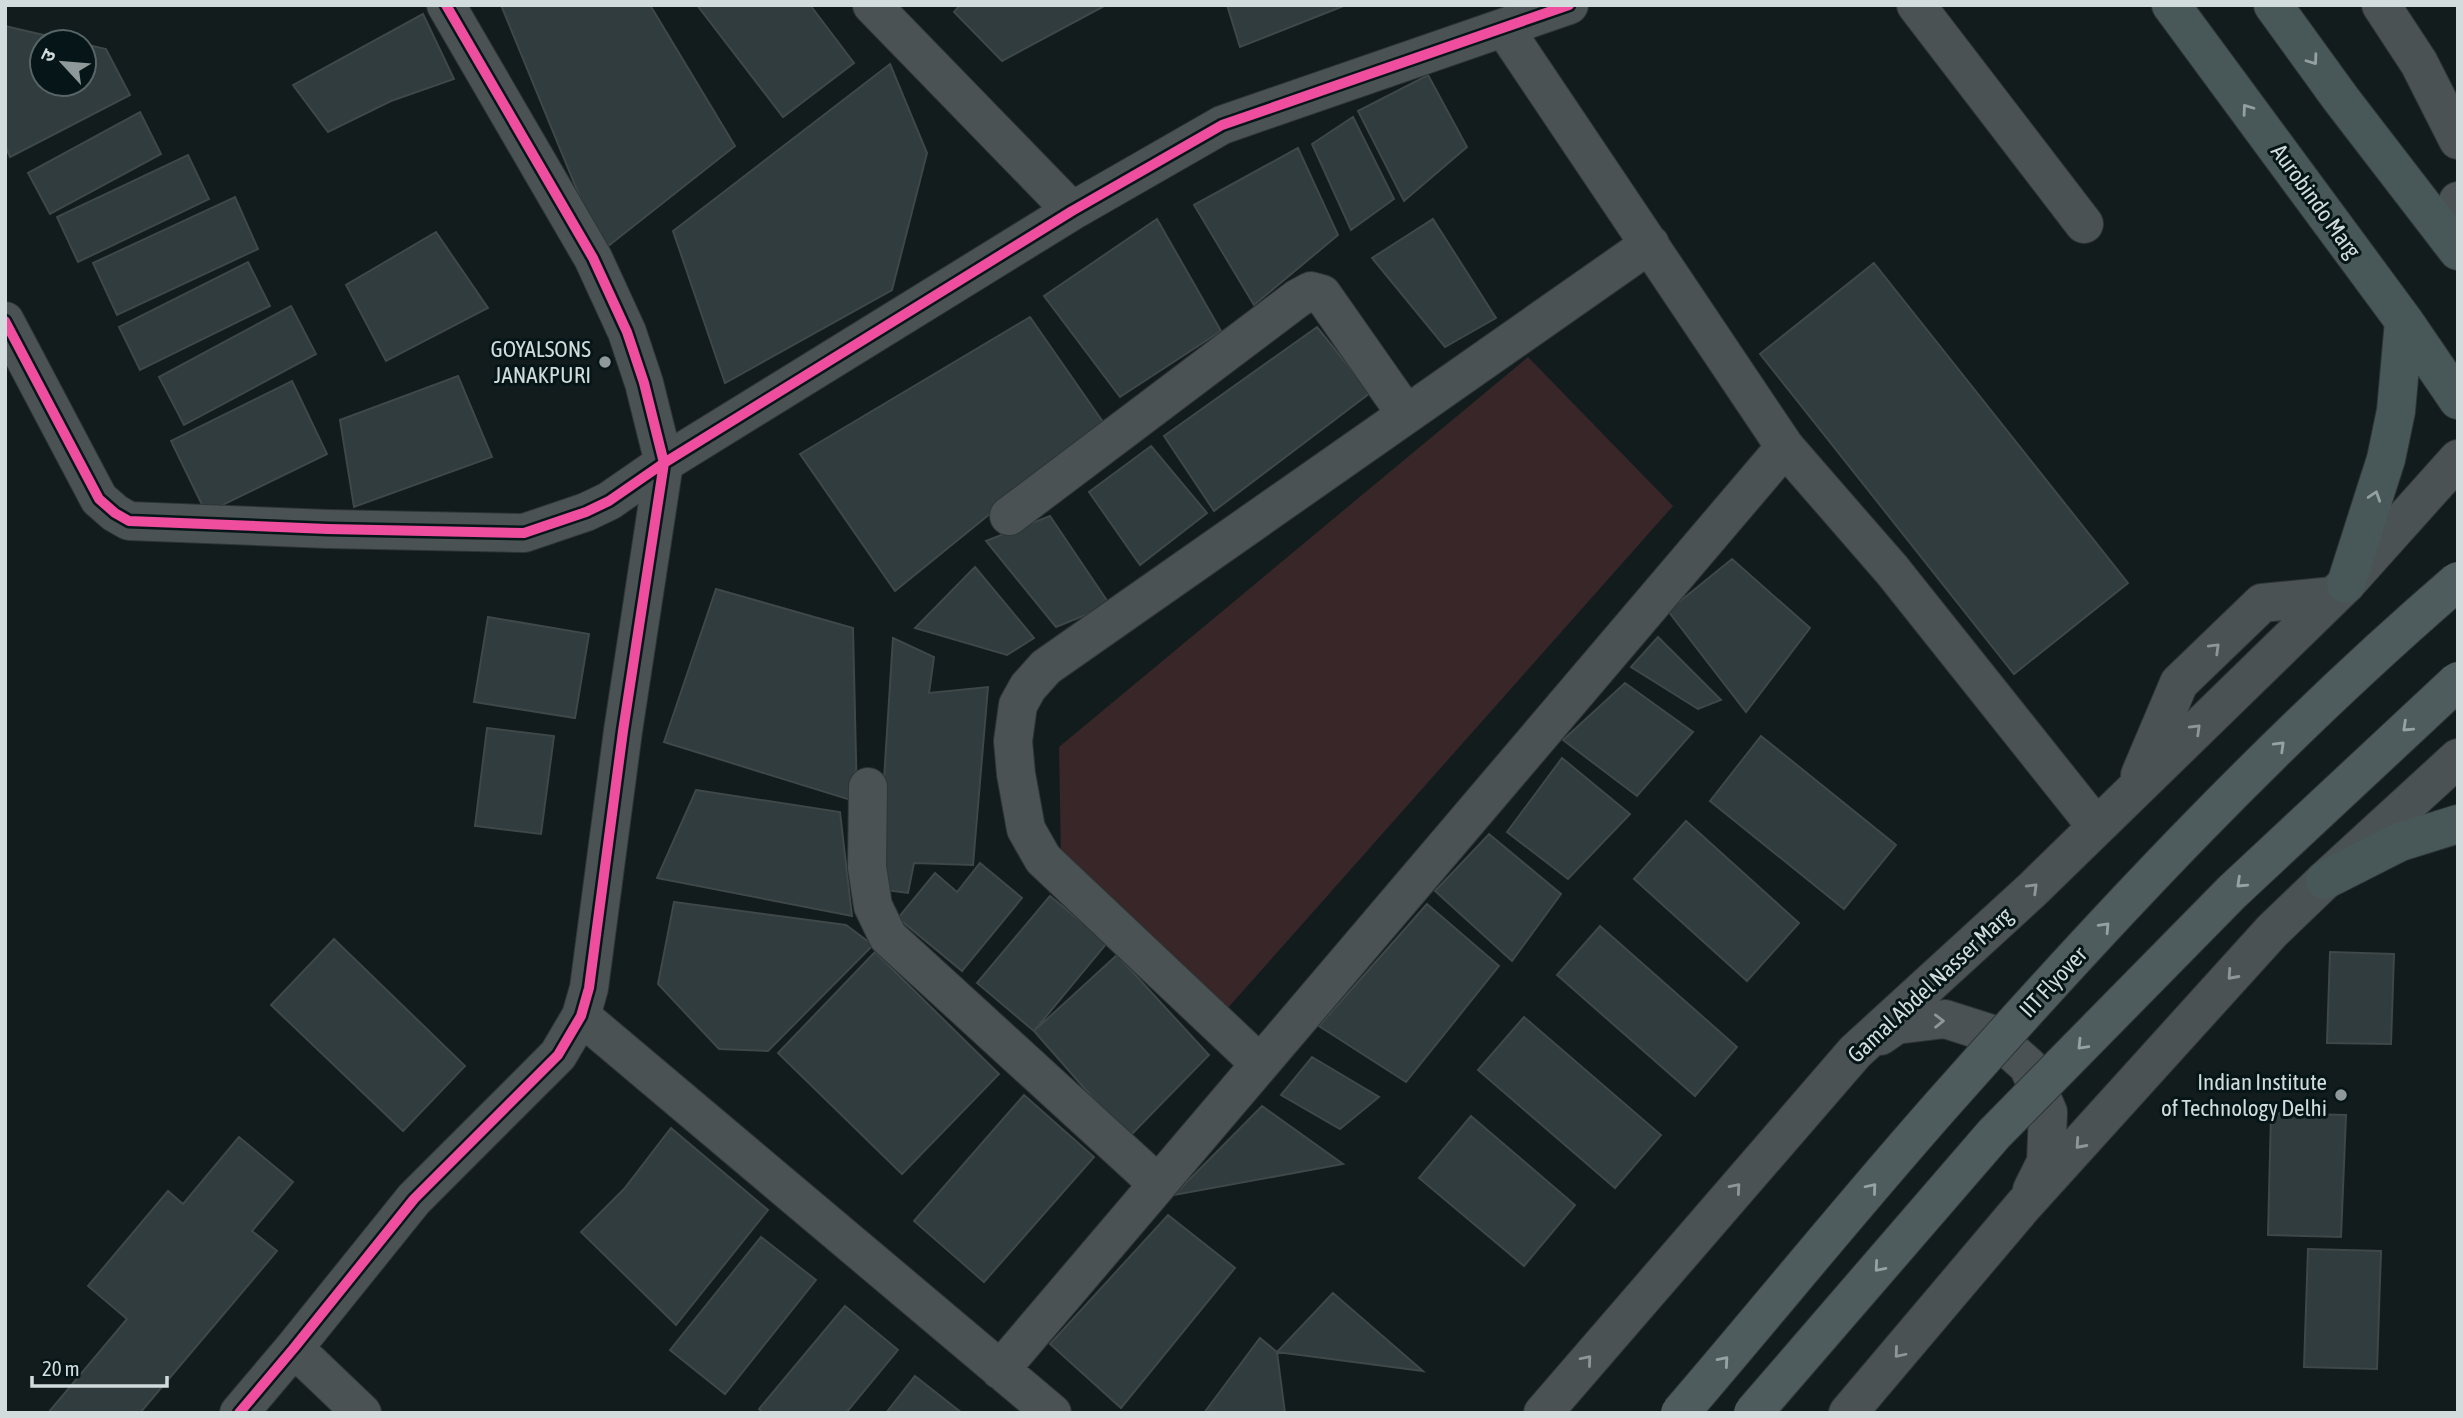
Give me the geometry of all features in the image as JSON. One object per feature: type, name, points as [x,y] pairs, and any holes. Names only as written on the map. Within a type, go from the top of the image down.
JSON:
[{"type":"highway","name":"Aurobindo Marg","points":[[2171,5],[2404,321],[2458,400]]},
{"type":"highway","points":[[2273,5],[2453,245]]},
{"type":"highway","points":[[2339,590],[2386,458],[2396,411],[2404,321]]},
{"type":"highway","points":[[2325,880],[2400,842],[2458,824]]},
{"type":"main road","name":"IIT Flyover","points":[[1680,1413],[1954,1091],[2188,836],[2388,641],[2458,581]]},
{"type":"main road","points":[[1753,1413],[1994,1134],[2232,892],[2458,681]]},
{"type":"street","points":[[239,1413],[414,1199],[558,1055],[581,1016],[589,988],[623,731],[664,463],[644,383],[627,332],[593,258],[446,5]]},
{"type":"street","points":[[872,5],[1072,211]]},
{"type":"street","points":[[5,321],[99,499],[129,521],[524,533],[586,512],[608,501],[664,463],[1072,211],[1222,125],[1569,5]]},
{"type":"street","points":[[1916,5],[2084,224]]},
{"type":"street","points":[[2381,5],[2419,64],[2458,140]]},
{"type":"street","points":[[1504,28],[1785,447],[1892,570],[2096,826]]},
{"type":"street","points":[[2453,245],[2458,201]]},
{"type":"street","points":[[1260,1064],[1043,859],[1026,829],[1016,774],[1013,741],[1018,705],[1028,687],[1046,667],[1650,244]]},
{"type":"street","points":[[1009,516],[1298,298],[1311,292],[1322,294],[1406,414]]},
{"type":"street","points":[[1000,1370],[1785,447]]},
{"type":"street","name":"Gamal Abdel Nasser Marg","points":[[1543,1413],[1854,1052],[2032,890],[2339,590],[2458,458]]},
{"type":"street","points":[[1848,1413],[2023,1206],[2272,931],[2458,758]]},
{"type":"street","points":[[868,787],[867,867],[873,906],[888,937],[1158,1184]]},
{"type":"street","points":[[581,1016],[1052,1413]]},
{"type":"street","points":[[1854,1052],[1896,1025],[1945,1019],[1992,1034],[2028,1066],[2048,1112],[2046,1162],[2023,1206]]},
{"type":"street","points":[[294,1348],[362,1413]]},
{"type":"shaded area","points":[[1528,357],[1673,506],[1226,1010],[1061,861],[1059,747]]},
{"type":"building","points":[[501,5],[650,5],[735,146],[602,251]]},
{"type":"building","points":[[697,5],[810,5],[854,63],[783,117]]},
{"type":"building","points":[[960,5],[1106,5],[1002,61],[954,12]]},
{"type":"building","points":[[1227,5],[1346,5],[1240,47]]},
{"type":"building","points":[[423,14],[454,79],[391,101],[328,132],[293,85]]},
{"type":"building","points":[[5,26],[28,31],[28,98],[98,98],[98,47],[106,49],[130,95],[10,157],[5,145]]},
{"type":"building","points":[[890,64],[927,153],[892,290],[725,383],[673,231]]},
{"type":"building","points":[[1428,75],[1467,147],[1404,201],[1358,111]]},
{"type":"building","points":[[140,112],[161,154],[50,214],[28,173]]},
{"type":"building","points":[[1353,117],[1394,199],[1351,230],[1312,144]]},
{"type":"building","points":[[1298,148],[1338,235],[1254,305],[1194,205]]},
{"type":"building","points":[[188,155],[209,199],[78,262],[57,217]]},
{"type":"building","points":[[235,197],[258,249],[117,315],[93,263]]},
{"type":"building","points":[[1157,219],[1221,331],[1120,397],[1044,296]]},
{"type":"building","points":[[1433,219],[1496,318],[1445,347],[1372,258]]},
{"type":"building","points":[[436,232],[488,308],[386,361],[346,285]]},
{"type":"building","points":[[248,262],[270,306],[140,370],[119,327]]},
{"type":"building","points":[[1874,263],[2128,583],[2014,674],[1760,354]]},
{"type":"building","points":[[291,306],[316,354],[184,425],[159,377]]},
{"type":"building","points":[[1030,317],[1103,422],[895,591],[800,454]]},
{"type":"building","points":[[1317,327],[1370,393],[1214,511],[1164,436]]},
{"type":"building","points":[[458,376],[492,457],[354,507],[340,420]]},
{"type":"building","points":[[292,381],[327,454],[206,513],[171,441]]},
{"type":"building","points":[[1151,446],[1207,513],[1140,565],[1089,492]]},
{"type":"building","points":[[1050,516],[1110,605],[1056,627],[986,541]]},
{"type":"building","points":[[1732,559],[1810,628],[1746,712],[1668,611]]},
{"type":"building","points":[[975,567],[1034,638],[1007,655],[915,628]]},
{"type":"building","points":[[716,589],[853,628],[857,802],[664,742]]},
{"type":"building","points":[[488,617],[589,634],[575,718],[474,702]]},
{"type":"building","points":[[1658,637],[1721,700],[1698,709],[1631,667]]},
{"type":"building","points":[[893,638],[934,657],[929,693],[988,687],[973,865],[914,863],[908,893],[877,889]]},
{"type":"building","points":[[1625,683],[1693,732],[1637,796],[1563,740]]},
{"type":"building","points":[[487,728],[554,736],[541,834],[475,826]]},
{"type":"building","points":[[1761,736],[1896,845],[1844,909],[1710,801]]},
{"type":"building","points":[[1562,758],[1630,814],[1568,879],[1507,832]]},
{"type":"building","points":[[696,790],[840,812],[852,916],[657,878]]},
{"type":"building","points":[[1686,821],[1799,923],[1747,981],[1634,879]]},
{"type":"building","points":[[1489,834],[1561,894],[1512,961],[1435,891]]},
{"type":"building","points":[[980,863],[1022,898],[962,971],[898,918],[935,873],[957,892]]},
{"type":"building","points":[[1050,896],[1107,943],[1034,1031],[977,983]]},
{"type":"building","points":[[674,902],[846,925],[873,945],[768,1051],[719,1049],[658,984]]},
{"type":"building","points":[[1427,904],[1499,966],[1406,1082],[1319,1026]]},
{"type":"building","points":[[1600,926],[1737,1047],[1695,1096],[1557,975]]},
{"type":"building","points":[[334,939],[465,1066],[403,1131],[271,1005]]},
{"type":"building","points":[[875,952],[999,1074],[902,1174],[778,1053]]},
{"type":"building","points":[[2330,952],[2394,954],[2391,1044],[2327,1043]]},
{"type":"building","points":[[1117,955],[1209,1055],[1128,1138],[1034,1031]]},
{"type":"building","points":[[1524,1017],[1661,1135],[1615,1188],[1478,1070]]},
{"type":"building","points":[[1312,1057],[1379,1097],[1340,1129],[1281,1095]]},
{"type":"building","points":[[1024,1095],[1094,1157],[984,1282],[914,1221]]},
{"type":"building","points":[[1262,1106],[1343,1164],[1174,1195]]},
{"type":"building","points":[[2271,1113],[2346,1115],[2341,1237],[2268,1235]]},
{"type":"building","points":[[1471,1116],[1575,1205],[1524,1266],[1419,1178]]},
{"type":"building","points":[[671,1128],[768,1210],[676,1325],[581,1232],[624,1189]]},
{"type":"building","points":[[239,1137],[293,1182],[252,1231],[277,1251],[140,1413],[48,1413],[127,1319],[88,1286],[168,1191],[183,1204]]},
{"type":"building","points":[[1168,1215],[1235,1268],[1121,1408],[1050,1344]]},
{"type":"building","points":[[761,1237],[816,1280],[725,1394],[670,1350]]},
{"type":"building","points":[[2308,1249],[2381,1251],[2377,1369],[2304,1367]]},
{"type":"building","points":[[1333,1293],[1423,1371],[1277,1352]]},
{"type":"building","points":[[845,1306],[898,1350],[846,1413],[763,1413],[759,1409]]},
{"type":"building","points":[[1260,1338],[1277,1352],[1285,1413],[1204,1413]]},
{"type":"building","points":[[915,1376],[962,1413],[886,1413]]},
{"type":"cycle path","points":[[239,1413],[414,1199],[558,1055],[581,1016],[589,988],[623,731],[664,463],[644,383],[627,332],[593,258],[446,5]]},
{"type":"cycle path","points":[[5,321],[99,499],[129,521],[524,533],[586,512],[609,501],[664,463],[1072,211],[1222,125],[1569,5]]},
{"type":"place","name":"GOYALSONS JANAKPURI","points":[[605,362]]},
{"type":"place","name":"Indian Institute of Technology Delhi","points":[[2341,1095]]}]
